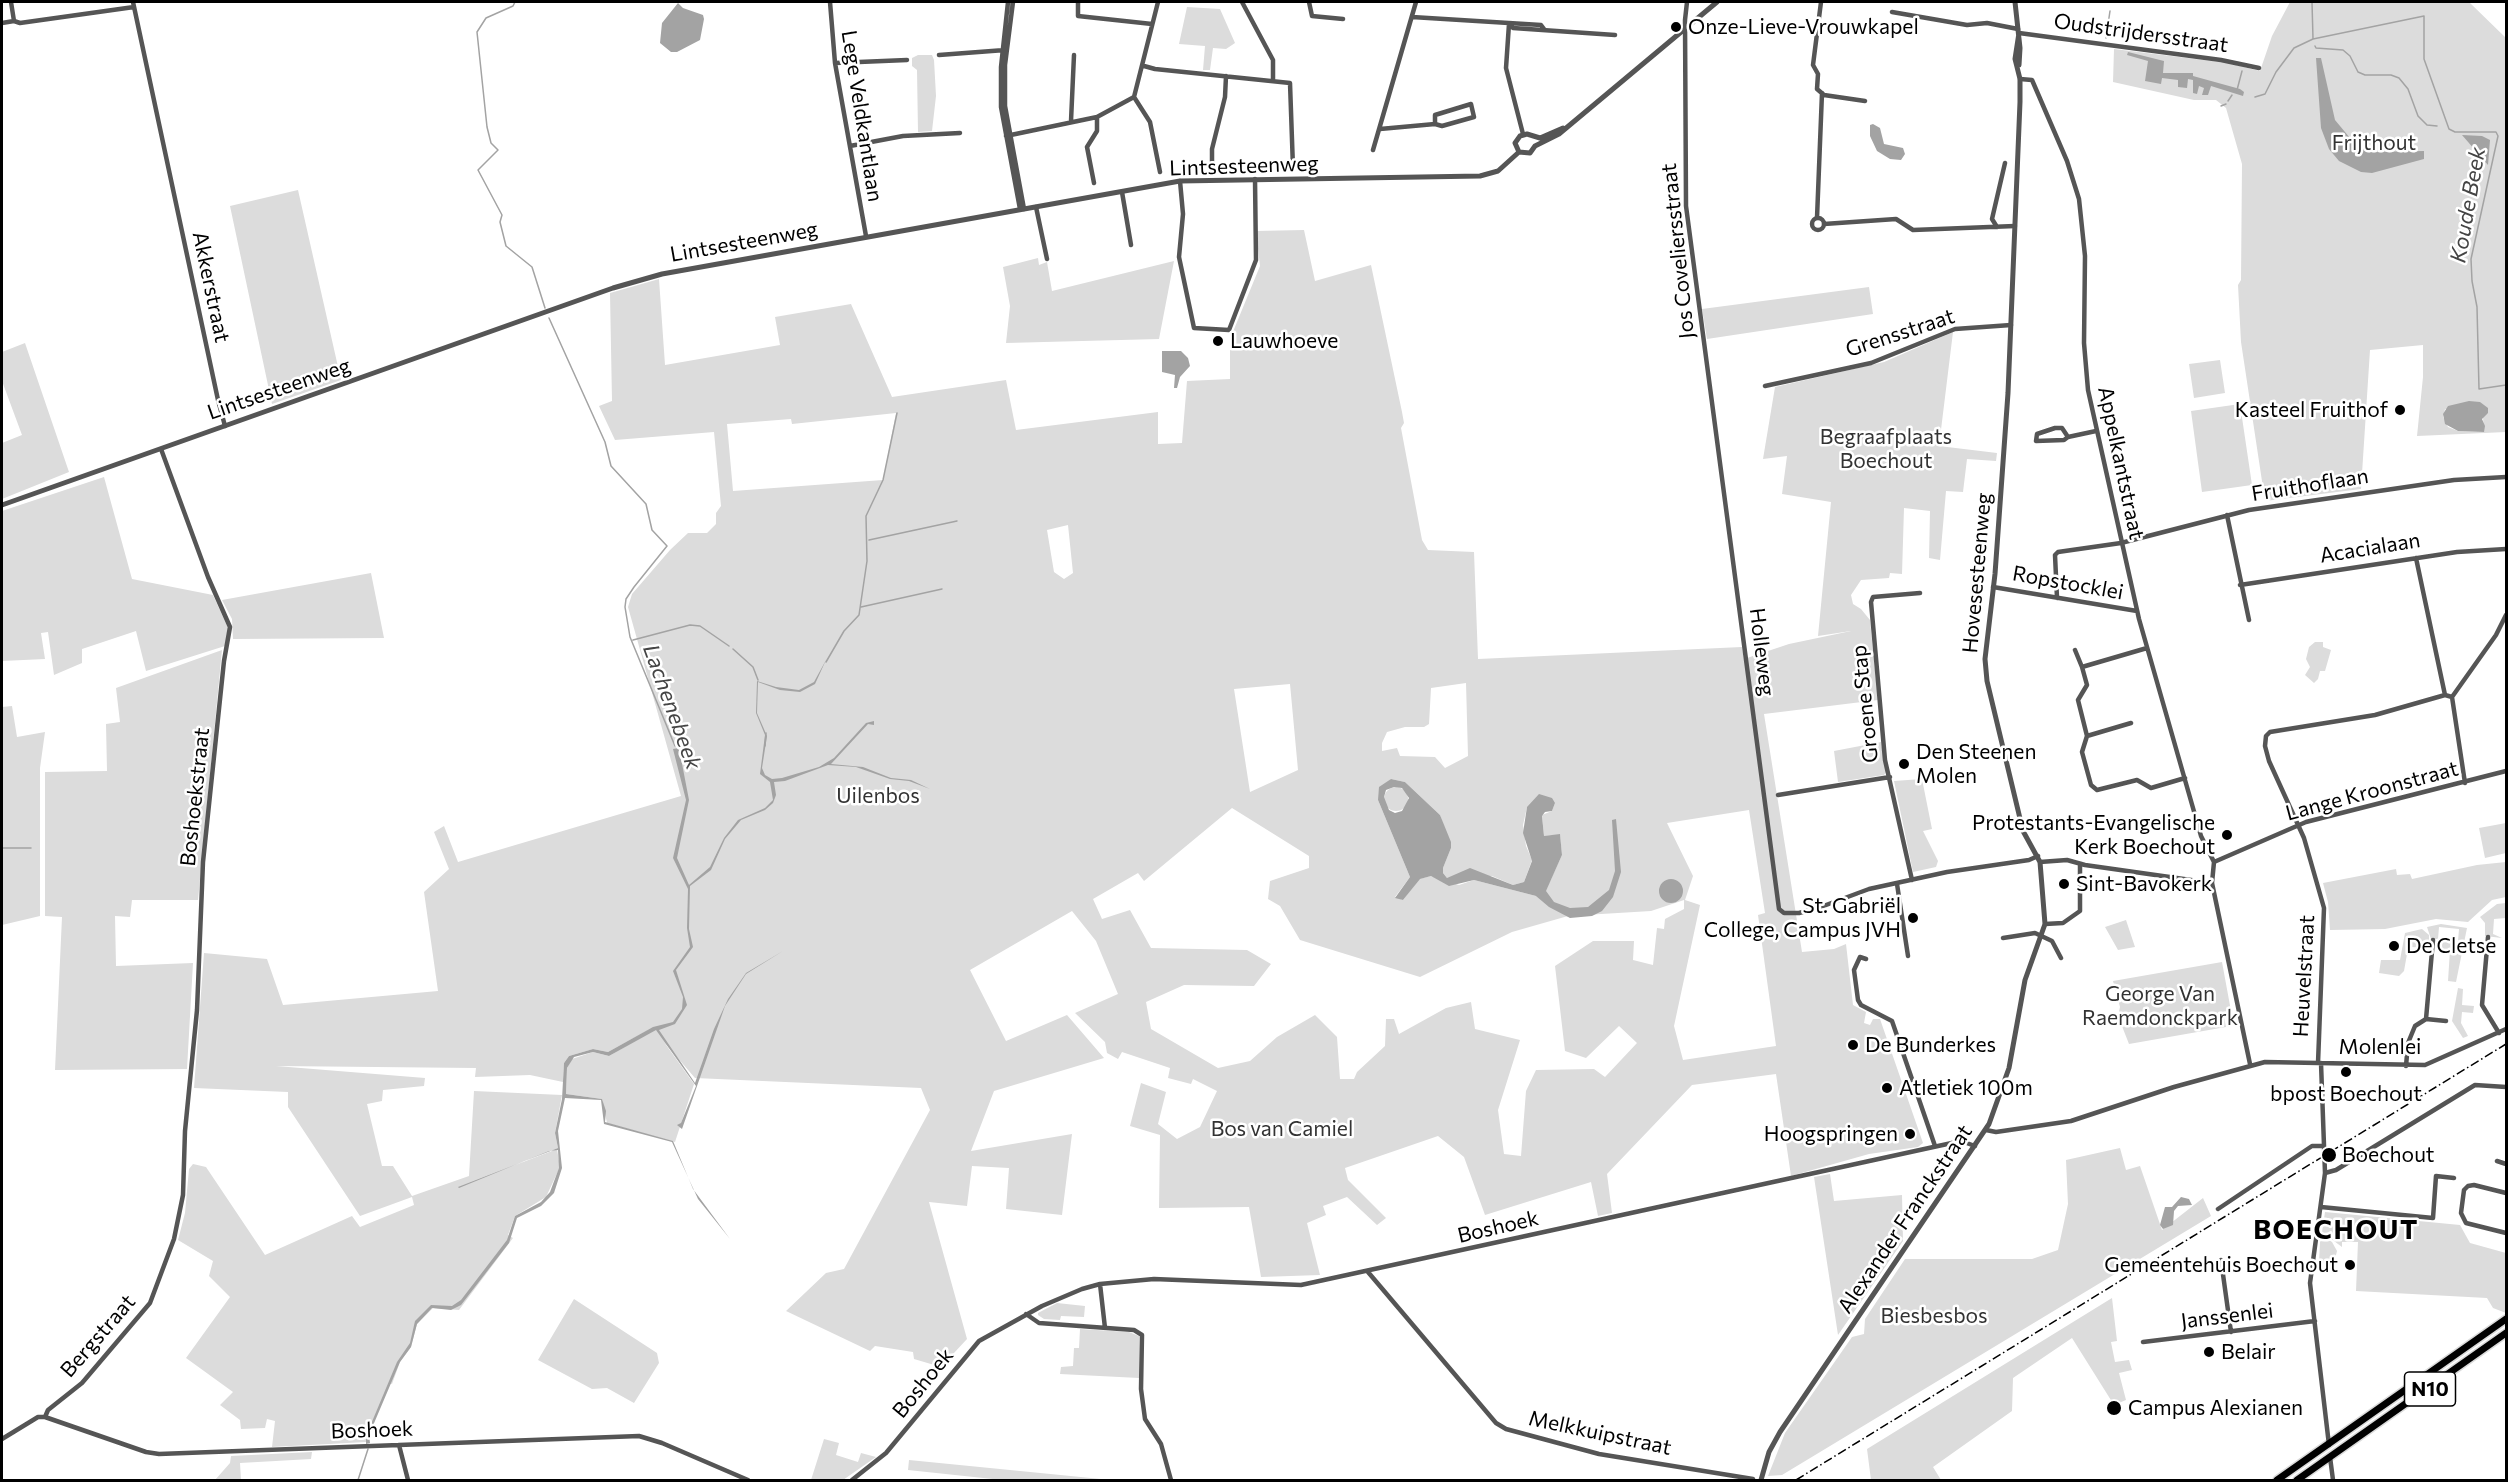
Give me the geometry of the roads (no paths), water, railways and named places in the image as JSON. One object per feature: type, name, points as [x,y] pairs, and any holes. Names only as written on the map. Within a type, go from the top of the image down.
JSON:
[{"type":"main road","name":"N10","points":[[2277,1480],[2506,1319]]},
{"type":"main road","name":"N10","points":[[2297,1480],[2506,1333]]},
{"type":"main road","points":[[2329,1445],[2330,1457]]},
{"type":"street","points":[[11,2],[14,21]]},
{"type":"street","name":"Lege Veldkantlaan","points":[[830,2],[835,63],[866,236]]},
{"type":"street","points":[[1008,2],[1005,106],[1022,209]]},
{"type":"street","points":[[1005,50],[1013,2]]},
{"type":"street","points":[[1009,135],[1097,117],[1134,97],[1144,66],[1158,2]]},
{"type":"street","points":[[1242,2],[1273,60],[1273,80]]},
{"type":"street","points":[[1309,2],[1310,15],[1343,19]]},
{"type":"street","points":[[1373,150],[1416,2]]},
{"type":"street","name":"Jos Coveliersstraat","points":[[1688,2],[1685,28],[1686,206],[1713,398]]},
{"type":"street","name":"Lintsesteenweg","points":[[2,505],[640,280],[866,236],[1180,181],[1480,176],[1498,171],[1519,152],[1527,154],[1535,146],[1551,139],[1717,2]]},
{"type":"street","points":[[1821,2],[1814,65],[1818,74],[1817,89],[1821,93],[1865,101]]},
{"type":"street","name":"Hovesesteenweg","points":[[2016,2],[2019,31],[2015,65],[2019,78],[2011,325],[1985,670],[2024,836],[2039,859]]},
{"type":"street","points":[[1078,3],[1078,16],[1152,24]]},
{"type":"street","points":[[2,23],[14,21],[20,23],[134,4]]},
{"type":"street","name":"Akkerstraat","points":[[134,4],[225,426]]},
{"type":"street","name":"Oudstrijdersstraat","points":[[1892,12],[1967,25],[1987,23],[2019,31],[2221,60],[2259,68]]},
{"type":"street","points":[[1412,17],[1509,24],[1513,28],[1615,35]]},
{"type":"street","points":[[1509,24],[1506,68],[1523,134]]},
{"type":"street","points":[[939,55],[1005,50]]},
{"type":"street","points":[[1071,122],[1074,55]]},
{"type":"street","points":[[835,63],[907,60]]},
{"type":"street","points":[[1144,66],[1155,69],[1286,81],[1291,86],[1293,168]]},
{"type":"street","points":[[1212,168],[1212,149],[1224,103],[1226,76]]},
{"type":"street","name":"Appelkantstraat","points":[[2019,78],[2032,80],[2067,161],[2079,201],[2085,256],[2084,354],[2096,431],[2147,648],[2201,836],[2214,862]]},
{"type":"street","points":[[1821,93],[1817,218],[1811,224],[1814,229],[1820,230],[1824,224]]},
{"type":"street","points":[[1134,97],[1150,122],[1160,172]]},
{"type":"street","points":[[1380,129],[1435,124],[1442,126],[1474,117],[1471,104],[1435,115],[1435,124]]},
{"type":"street","points":[[1094,183],[1087,147],[1097,131],[1097,117]]},
{"type":"street","name":"Lintsesteenweg","points":[[1533,138],[1546,136],[1567,126]]},
{"type":"street","points":[[850,146],[903,136],[960,133]]},
{"type":"street","points":[[1523,134],[1533,138],[1535,146]]},
{"type":"street","points":[[1519,152],[1515,141],[1523,134]]},
{"type":"street","points":[[1996,227],[1992,219],[2005,163]]},
{"type":"street","points":[[1180,181],[1183,214],[1179,257],[1194,328],[1229,330],[1256,261],[1255,179]]},
{"type":"street","points":[[1122,192],[1131,245]]},
{"type":"street","points":[[1036,207],[1047,259]]},
{"type":"street","points":[[1817,218],[1822,219],[1824,224]]},
{"type":"street","points":[[1824,224],[1896,219],[1914,230],[2015,226]]},
{"type":"street","name":"Grensstraat","points":[[1765,386],[1871,363],[1955,329],[2011,325]]},
{"type":"street","name":"Holleweg","points":[[1713,398],[1779,909],[1784,913],[1799,913],[1869,889],[1896,884]]},
{"type":"street","points":[[2068,437],[2062,428],[2055,428],[2037,434],[2036,441],[2064,441],[2068,437],[2096,431]]},
{"type":"street","name":"Boshoekstraat","points":[[161,449],[208,577],[230,627],[224,661],[204,862],[197,1010],[184,1162]]},
{"type":"street","name":"Fruithoflaan","points":[[2057,598],[2055,555],[2121,543],[2227,514],[2454,480],[2506,477]]},
{"type":"street","points":[[2227,514],[2249,620]]},
{"type":"street","name":"Acacialaan","points":[[2240,585],[2416,558],[2476,550],[2506,549]]},
{"type":"street","points":[[2416,558],[2445,695],[2452,698]]},
{"type":"street","name":"Ropstocklei","points":[[1993,587],[2137,611]]},
{"type":"street","name":"Groene Stap","points":[[1912,880],[1885,760],[1871,598],[1920,593]]},
{"type":"street","points":[[2465,783],[2452,698],[2496,635],[2506,615]]},
{"type":"street","points":[[2082,667],[2147,648]]},
{"type":"street","points":[[2075,650],[2087,685],[2078,700],[2087,736],[2082,752],[2095,789],[2137,780],[2151,788],[2185,778]]},
{"type":"street","name":"Heuvelstraat","points":[[2329,1445],[2311,1271],[2322,1207],[2325,1173],[2319,1063],[2324,908],[2299,824],[2265,746],[2270,732],[2375,715],[2445,695]]},
{"type":"street","points":[[2087,736],[2131,723]]},
{"type":"street","name":"Lange Kroonstraat","points":[[2214,862],[2299,824],[2506,771]]},
{"type":"street","points":[[1778,795],[1890,777]]},
{"type":"street","points":[[1908,956],[1896,884],[1912,880],[2039,859],[2067,860],[2080,864],[2212,883]]},
{"type":"street","points":[[2039,859],[2044,924],[2063,923],[2080,911],[2080,864]]},
{"type":"street","points":[[2214,862],[2212,883],[2250,1064]]},
{"type":"street","name":"Alexander Franckstraat","points":[[1761,1480],[1769,1452],[1780,1432],[1986,1130],[2009,1068],[2025,980],[2044,924]]},
{"type":"street","points":[[2003,938],[2033,933],[2052,941],[2061,958]]},
{"type":"street","points":[[2488,937],[2482,1005],[2499,1033]]},
{"type":"street","points":[[2427,1019],[2433,940]]},
{"type":"street","points":[[1854,954],[1866,959]]},
{"type":"street","points":[[1860,957],[1854,972],[1858,1000],[1861,1005],[1888,1017],[1894,1024],[1935,1146]]},
{"type":"street","points":[[2406,1066],[2409,1043],[2415,1026],[2427,1019],[2446,1021]]},
{"type":"street","name":"Molenlei","points":[[1986,1130],[1996,1132],[2071,1121],[2250,1064],[2281,1060],[2406,1066],[2429,1064],[2506,1029]]},
{"type":"street","points":[[2325,1173],[2336,1170],[2475,1085],[2506,1087]]},
{"type":"street","name":"Boshoek","points":[[852,1480],[886,1454],[978,1341],[1057,1299],[1100,1284],[1172,1278],[1301,1285],[1935,1146],[1964,1141],[1975,1146]]},
{"type":"street","points":[[2218,1209],[2312,1146],[2323,1146]]},
{"type":"street","points":[[2497,1161],[2506,1164]]},
{"type":"street","name":"Bergstraat","points":[[45,1417],[48,1410],[82,1383],[150,1303],[167,1260],[180,1213],[184,1162]]},
{"type":"street","points":[[2322,1207],[2433,1218],[2436,1176],[2454,1178]]},
{"type":"street","points":[[2506,1193],[2474,1185],[2468,1186],[2464,1192],[2461,1213],[2466,1223],[2506,1233]]},
{"type":"street","points":[[2221,1260],[2231,1332]]},
{"type":"street","name":"Melkkuipstraat","points":[[1368,1272],[1496,1423],[1506,1429],[1599,1454],[1753,1479]]},
{"type":"street","points":[[1100,1284],[1105,1328]]},
{"type":"street","points":[[1026,1314],[1040,1323],[1134,1330],[1142,1335],[1141,1389],[1145,1419],[1161,1444],[1171,1480]]},
{"type":"street","name":"Janssenlei","points":[[2143,1342],[2315,1322]]},
{"type":"street","points":[[2,1439],[38,1417],[45,1417]]},
{"type":"street","name":"Boshoek","points":[[45,1417],[146,1452],[159,1454],[639,1436],[662,1443],[748,1480]]},
{"type":"street","points":[[399,1445],[408,1480]]},
{"type":"street","points":[[2330,1457],[2333,1480]]},
{"type":"waterway","name":"Lachenebeek","points":[[515,2],[513,6],[486,18],[477,32],[487,127],[491,143],[498,150],[478,170],[502,215],[500,222],[506,246],[532,267],[545,308]]},
{"type":"waterway","points":[[1009,13],[1011,2]]},
{"type":"waterway","points":[[2255,97],[2265,94],[2276,72],[2294,48],[2313,39],[2312,2]]},
{"type":"waterway","points":[[2106,38],[2110,11]]},
{"type":"waterway","name":"Koude Beek","points":[[2313,39],[2424,16],[2424,59],[2449,129],[2455,132],[2496,132],[2498,136],[2471,259],[2477,307],[2479,389],[2506,385]]},
{"type":"waterway","points":[[2315,46],[2316,48],[2343,50],[2350,56],[2358,72],[2365,75],[2391,75],[2399,78],[2408,89],[2418,116],[2427,125],[2437,126]]},
{"type":"waterway","points":[[2237,90],[2242,71]]},
{"type":"waterway","points":[[2228,101],[2232,95]]},
{"type":"waterway","points":[[2221,106],[2226,104]]},
{"type":"waterway","name":"Lachenebeek","points":[[549,318],[605,442],[611,466],[646,504],[652,530],[667,546],[634,587],[626,599],[625,607],[630,637],[675,746]]},
{"type":"waterway","points":[[826,662],[844,631],[859,615],[867,561],[866,516],[883,480],[897,413]]},
{"type":"waterway","points":[[869,540],[957,521]]},
{"type":"waterway","points":[[861,607],[942,589]]},
{"type":"waterway","points":[[633,640],[690,625],[700,626],[729,646]]},
{"type":"waterway","points":[[733,649],[753,667],[758,680]]},
{"type":"waterway","points":[[765,746],[766,733]]},
{"type":"waterway","points":[[2,848],[31,848]]},
{"type":"waterway","name":"Lachenebeek","points":[[358,1480],[368,1449]]},
{"type":"railway","points":[[1796,1480],[2506,1044]]},
{"type":"place","name":"Onze-Lieve-Vrouwkapel","points":[[1676,27]]},
{"type":"place","name":"Lauwhoeve","points":[[1218,341]]},
{"type":"place","name":"Kasteel Fruithof","points":[[2400,410]]},
{"type":"place","name":"Den Steenen Molen","points":[[1904,764]]},
{"type":"place","name":"Protestants-Evangelische Kerk Boechout","points":[[2227,835]]},
{"type":"place","name":"Sint-Bavokerk","points":[[2064,884]]},
{"type":"place","name":"St. Gabriël College, Campus JVH","points":[[1913,918]]},
{"type":"place","name":"De Cletse","points":[[2394,946]]},
{"type":"place","name":"De Bunderkes","points":[[1853,1045]]},
{"type":"place","name":"bpost Boechout","points":[[2346,1072]]},
{"type":"place","name":"Atletiek 100m","points":[[1887,1088]]},
{"type":"place","name":"Hoogspringen","points":[[1910,1134]]},
{"type":"place","name":"Boechout","points":[[2329,1155]]},
{"type":"place","name":"Gemeentehuis Boechout","points":[[2350,1265]]},
{"type":"place","name":"Belair","points":[[2209,1352]]},
{"type":"place","name":"Campus Alexianen","points":[[2114,1408]]},
{"type":"district","name":"BOECHOUT","points":[[2336,1230]]},
{"type":"park label","name":"Frijthout","points":[[2374,143]]},
{"type":"park label","name":"Begraafplaats Boechout","points":[[1886,449]]},
{"type":"park label","name":"Uilenbos","points":[[878,796]]},
{"type":"park label","name":"George Van Raemdonckpark","points":[[2160,1006]]},
{"type":"park label","name":"Bos van Camiel","points":[[1282,1129]]},
{"type":"park label","name":"Biesbesbos","points":[[1934,1316]]}]
